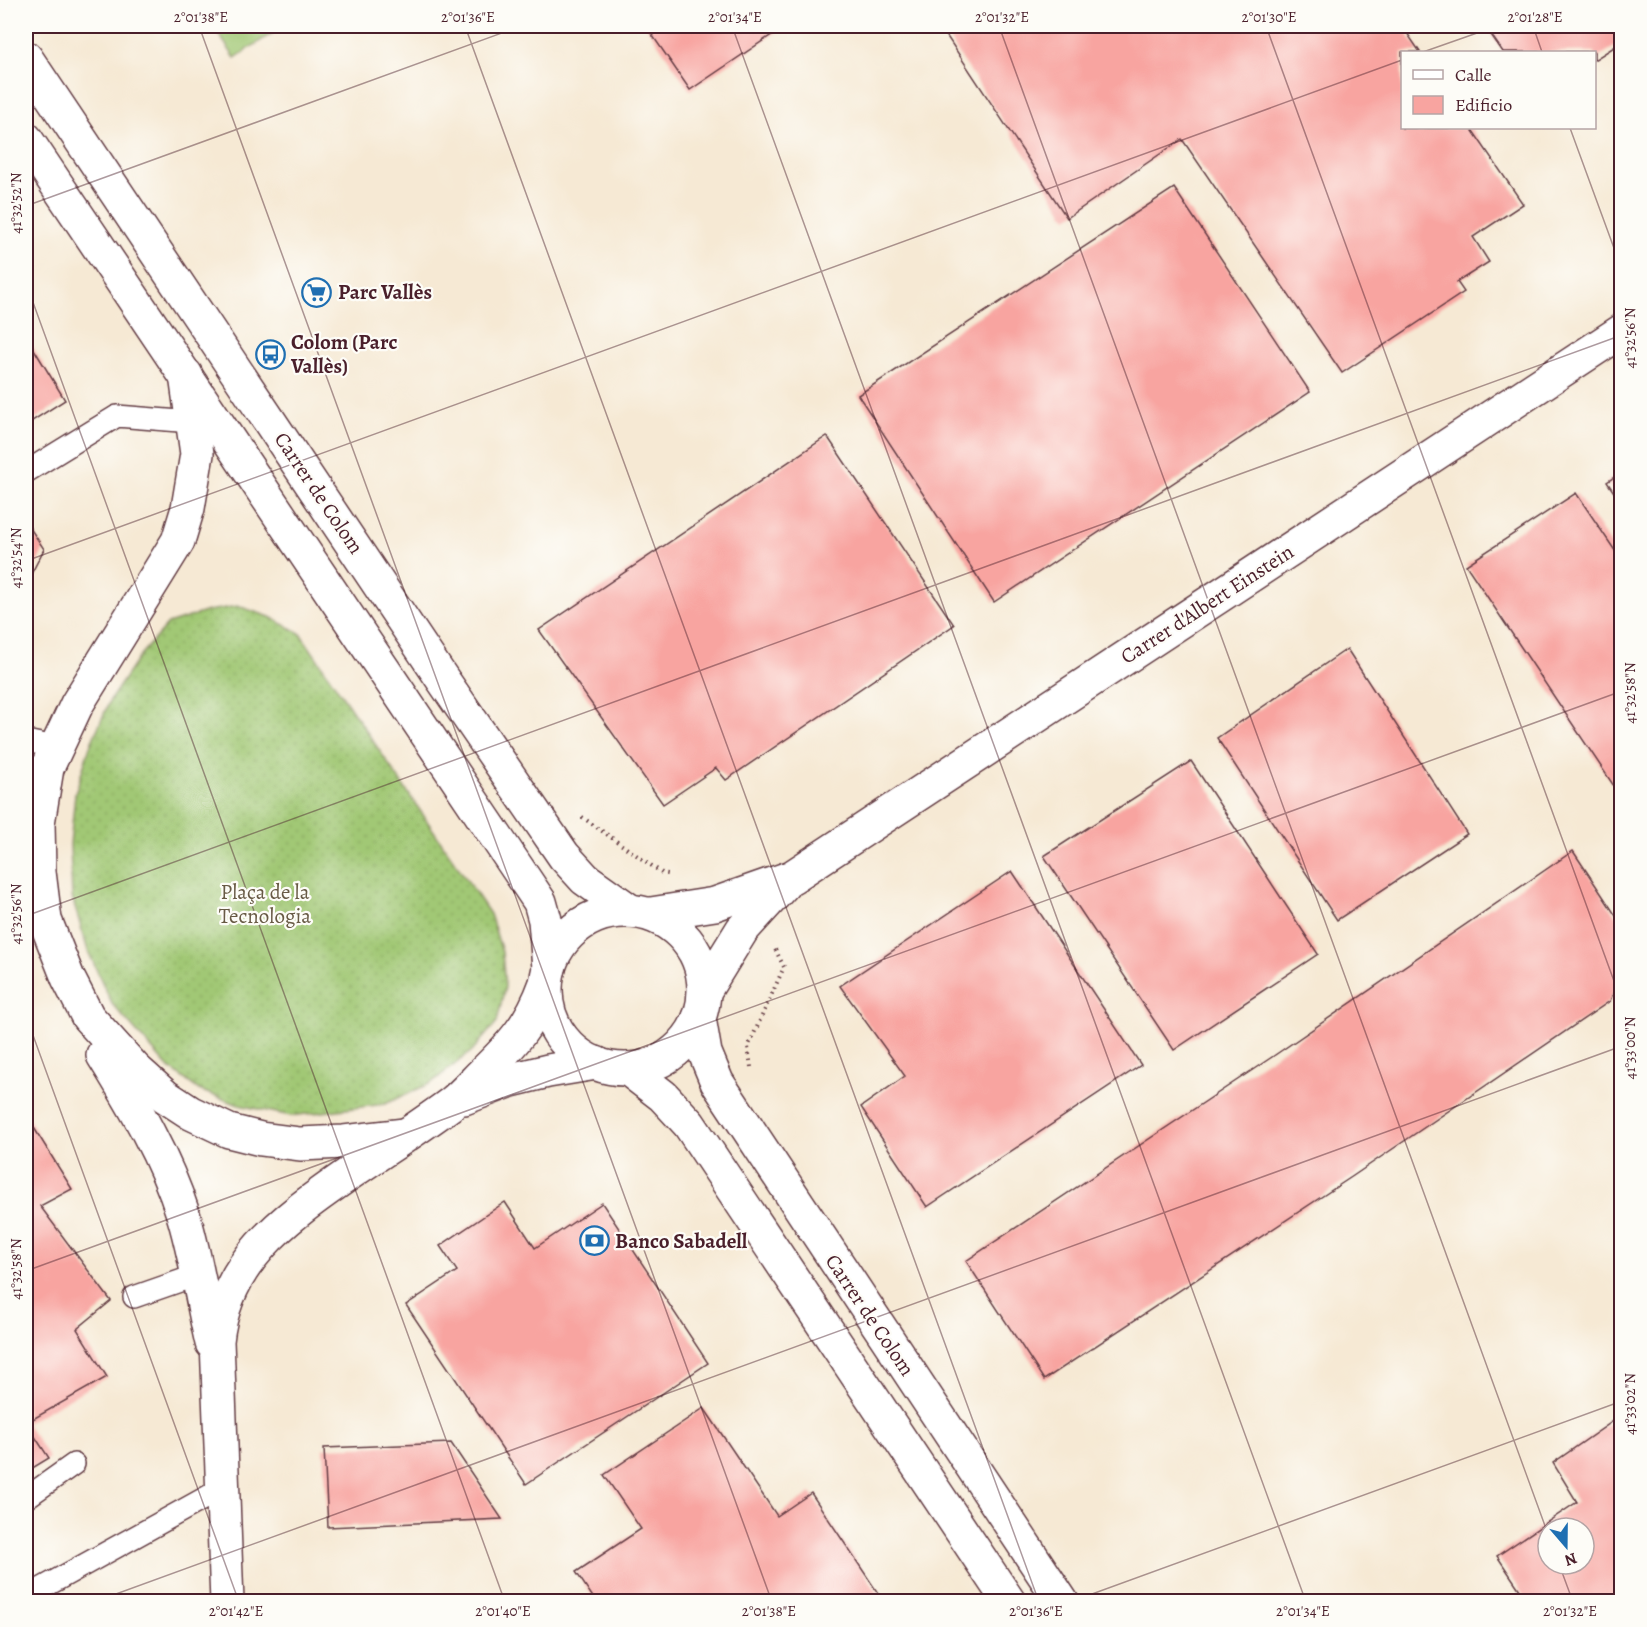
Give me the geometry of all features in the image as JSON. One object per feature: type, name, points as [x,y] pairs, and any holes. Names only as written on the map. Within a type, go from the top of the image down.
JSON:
[{"type":"street","name":"Carrer de Colom","points":[[26,58],[564,856],[585,879],[640,912]]},
{"type":"street","points":[[27,144],[186,375],[540,902],[545,920],[548,976],[548,1005],[555,1026],[568,1044],[585,1058],[610,1067],[628,1069],[646,1066],[663,1059],[679,1049],[691,1035],[702,1004],[702,970],[695,952],[684,936],[669,923],[640,912],[600,915],[573,930],[559,948],[548,976],[532,1016],[514,1042],[454,1102],[297,1210],[262,1241],[239,1274],[223,1307],[218,1326],[216,1363],[227,1602]]},
{"type":"street","name":"Carrer d'Albert Einstein","points":[[640,912],[715,904],[792,876],[1622,331]]},
{"type":"street","points":[[186,375],[197,454],[188,508],[178,541],[77,704],[40,744],[47,768],[38,823],[39,872],[45,920],[68,978],[88,1017],[98,1047],[158,1151],[183,1215],[216,1363]]},
{"type":"street","name":"Carrer d'Albert Einstein","points":[[702,1004],[742,930],[792,876]]},
{"type":"street","name":"Carrer de Colom","points":[[702,1004],[705,1053],[717,1082],[1062,1602]]},
{"type":"street","points":[[88,1017],[136,1070],[165,1096],[191,1113],[229,1131],[261,1139],[300,1144],[405,1135]]},
{"type":"street","points":[[454,1102],[511,1080],[596,1063]]},
{"type":"street","points":[[628,1069],[663,1096],[689,1124],[1009,1602]]},
{"type":"lane","points":[[26,472],[117,416],[192,422]]},
{"type":"lane","points":[[134,1297],[197,1275]]},
{"type":"lane","points":[[26,1498],[75,1464]]},
{"type":"lane","points":[[26,1598],[223,1488]]},
{"type":"green space","points":[[213,26],[283,26],[235,58]]},
{"type":"green space","name":"Plaça de la Tecnologia","points":[[238,606],[270,617],[300,633],[490,914],[502,952],[505,987],[497,1022],[472,1051],[431,1083],[385,1104],[291,1116],[239,1105],[199,1090],[167,1066],[112,1004],[88,951],[72,897],[70,845],[75,794],[90,746],[110,700],[141,654],[168,624],[208,611]]},
{"type":"building","points":[[646,26],[785,26],[690,90]]},
{"type":"building","points":[[940,26],[1418,26],[1407,33],[1419,51],[1401,51],[1401,129],[1472,129],[1523,204],[1473,237],[1489,262],[1457,282],[1464,292],[1342,373],[1182,139],[1067,218]]},
{"type":"building","points":[[1485,26],[1622,26],[1622,42],[1596,59],[1596,51],[1502,51]]},
{"type":"building","points":[[1174,188],[1310,392],[994,602],[858,395]]},
{"type":"building","points":[[26,336],[65,400],[26,425]]},
{"type":"building","points":[[827,436],[954,625],[726,780],[716,768],[663,804],[539,630]]},
{"type":"building","points":[[1622,472],[1622,504],[1607,482]]},
{"type":"building","points":[[1576,493],[1622,561],[1622,798],[1466,565]]},
{"type":"building","points":[[26,522],[44,549],[26,584]]},
{"type":"building","points":[[1347,649],[1467,834],[1337,920],[1217,738]]},
{"type":"building","points":[[1191,761],[1318,954],[1174,1050],[1044,856]]},
{"type":"building","points":[[1573,851],[1622,925],[1622,972],[1610,1001],[1353,1176],[1044,1380],[966,1261],[1272,1057]]},
{"type":"building","points":[[1012,871],[1141,1065],[927,1207],[861,1107],[905,1076],[840,986]]},
{"type":"building","points":[[26,1115],[72,1189],[40,1206],[111,1301],[77,1329],[107,1377],[26,1423]]},
{"type":"building","points":[[505,1202],[535,1248],[602,1203],[708,1363],[526,1484],[406,1305],[457,1271],[440,1246]]},
{"type":"building","points":[[704,1408],[777,1516],[811,1493],[884,1602],[596,1602],[576,1572],[641,1529],[604,1475]]},
{"type":"building","points":[[1622,1415],[1622,1602],[1523,1602],[1526,1599],[1497,1556],[1536,1530],[1536,1576],[1596,1576],[1596,1516],[1556,1516],[1577,1502],[1553,1463]]},
{"type":"building","points":[[26,1423],[49,1458],[26,1472]]},
{"type":"building","points":[[451,1443],[502,1519],[328,1527],[324,1448]]},
{"type":"place","name":"Parc Vallès","points":[[317,292]]},
{"type":"place","name":"Colom (Parc Vallès)","points":[[270,354]]},
{"type":"place","name":"Banco Sabadell","points":[[594,1241]]}]
